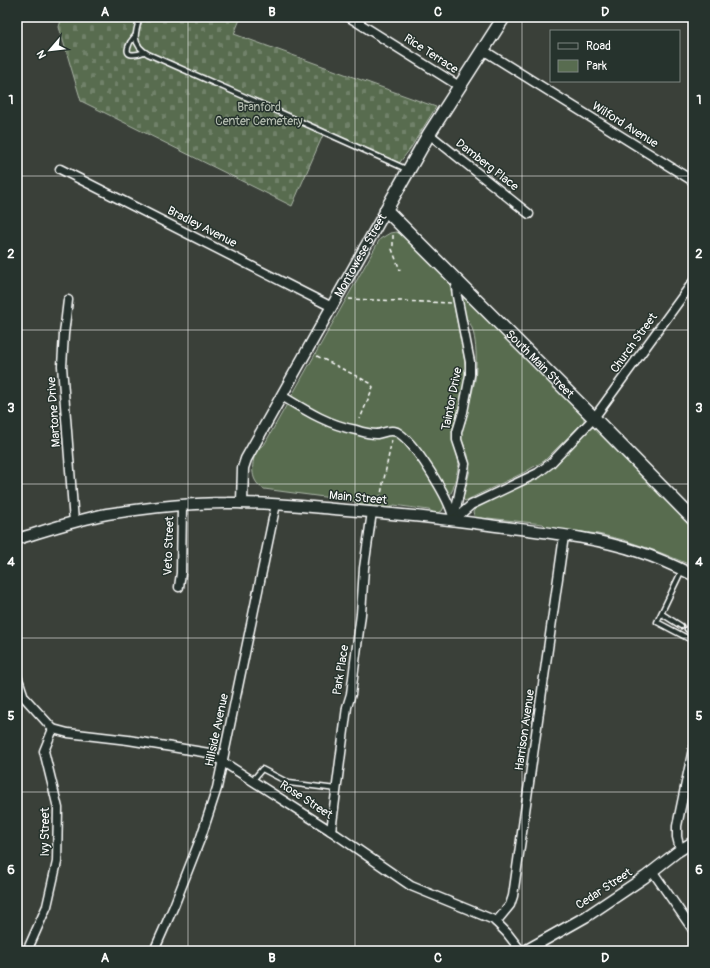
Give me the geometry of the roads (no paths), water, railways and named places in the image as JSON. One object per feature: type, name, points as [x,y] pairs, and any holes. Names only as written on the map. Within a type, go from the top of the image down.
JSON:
[{"type":"main road","name":"Montowese Street","points":[[386,210],[429,134],[504,17]]},
{"type":"main road","name":"South Main Street","points":[[386,210],[693,519]]},
{"type":"street","name":"Rice Terrace","points":[[349,17],[459,86]]},
{"type":"street","name":"Wilford Avenue","points":[[483,50],[693,181]]},
{"type":"street","name":"Damberg Place","points":[[429,134],[530,214]]},
{"type":"street","name":"Bradley Avenue","points":[[60,169],[332,307]]},
{"type":"street","name":"Montowese Street","points":[[242,503],[244,462],[386,210]]},
{"type":"street","name":"Taintor Drive","points":[[454,520],[465,464],[457,440],[457,432],[463,412],[471,371],[457,296],[456,287],[458,282]]},
{"type":"street","name":"Church Street","points":[[454,520],[471,505],[522,481],[545,468],[594,418],[693,283]]},
{"type":"street","name":"Martone Drive","points":[[68,300],[62,366],[74,522]]},
{"type":"street","points":[[282,396],[323,419],[346,428],[375,434],[391,430],[401,434],[413,446],[445,496],[454,520]]},
{"type":"street","name":"Main Street","points":[[17,539],[74,522],[120,512],[228,502],[276,504],[454,520],[564,536],[604,543],[638,552],[672,564],[693,575]]},
{"type":"street","name":"Hillside Avenue","points":[[154,951],[174,906],[201,837],[217,788],[224,761],[276,504]]},
{"type":"street","name":"Veto Street","points":[[179,587],[182,506]]},
{"type":"street","name":"Park Place","points":[[331,831],[347,708],[351,694],[361,614],[364,568],[372,512]]},
{"type":"street","name":"Harrison Avenue","points":[[496,922],[510,905],[513,896],[564,536]]},
{"type":"street","points":[[17,676],[21,698],[53,729]]},
{"type":"street","name":"Rose Street","points":[[53,729],[68,733],[128,740],[198,750],[209,753],[224,761],[331,831],[411,886],[486,916],[496,922],[521,951]]},
{"type":"street","name":"Ivy Street","points":[[27,951],[47,906],[57,862],[58,808],[44,751],[53,729]]},
{"type":"street","points":[[680,850],[677,838],[677,826],[693,749]]},
{"type":"street","name":"Cedar Street","points":[[525,951],[587,916],[653,872],[680,850],[693,842]]},
{"type":"street","points":[[653,872],[693,930]]},
{"type":"lane","points":[[140,17],[135,36],[128,45],[128,52],[135,56],[144,52]]},
{"type":"lane","points":[[135,36],[138,46],[144,52],[161,61],[266,106],[408,170]]},
{"type":"lane","points":[[683,570],[657,622],[693,642]]},
{"type":"lane","points":[[662,614],[681,626]]},
{"type":"lane","points":[[687,629],[693,634]]},
{"type":"lane","points":[[253,780],[262,769],[289,783],[336,789]]},
{"type":"park label","name":"Branford Center Cemetery","points":[[259,114]]}]
